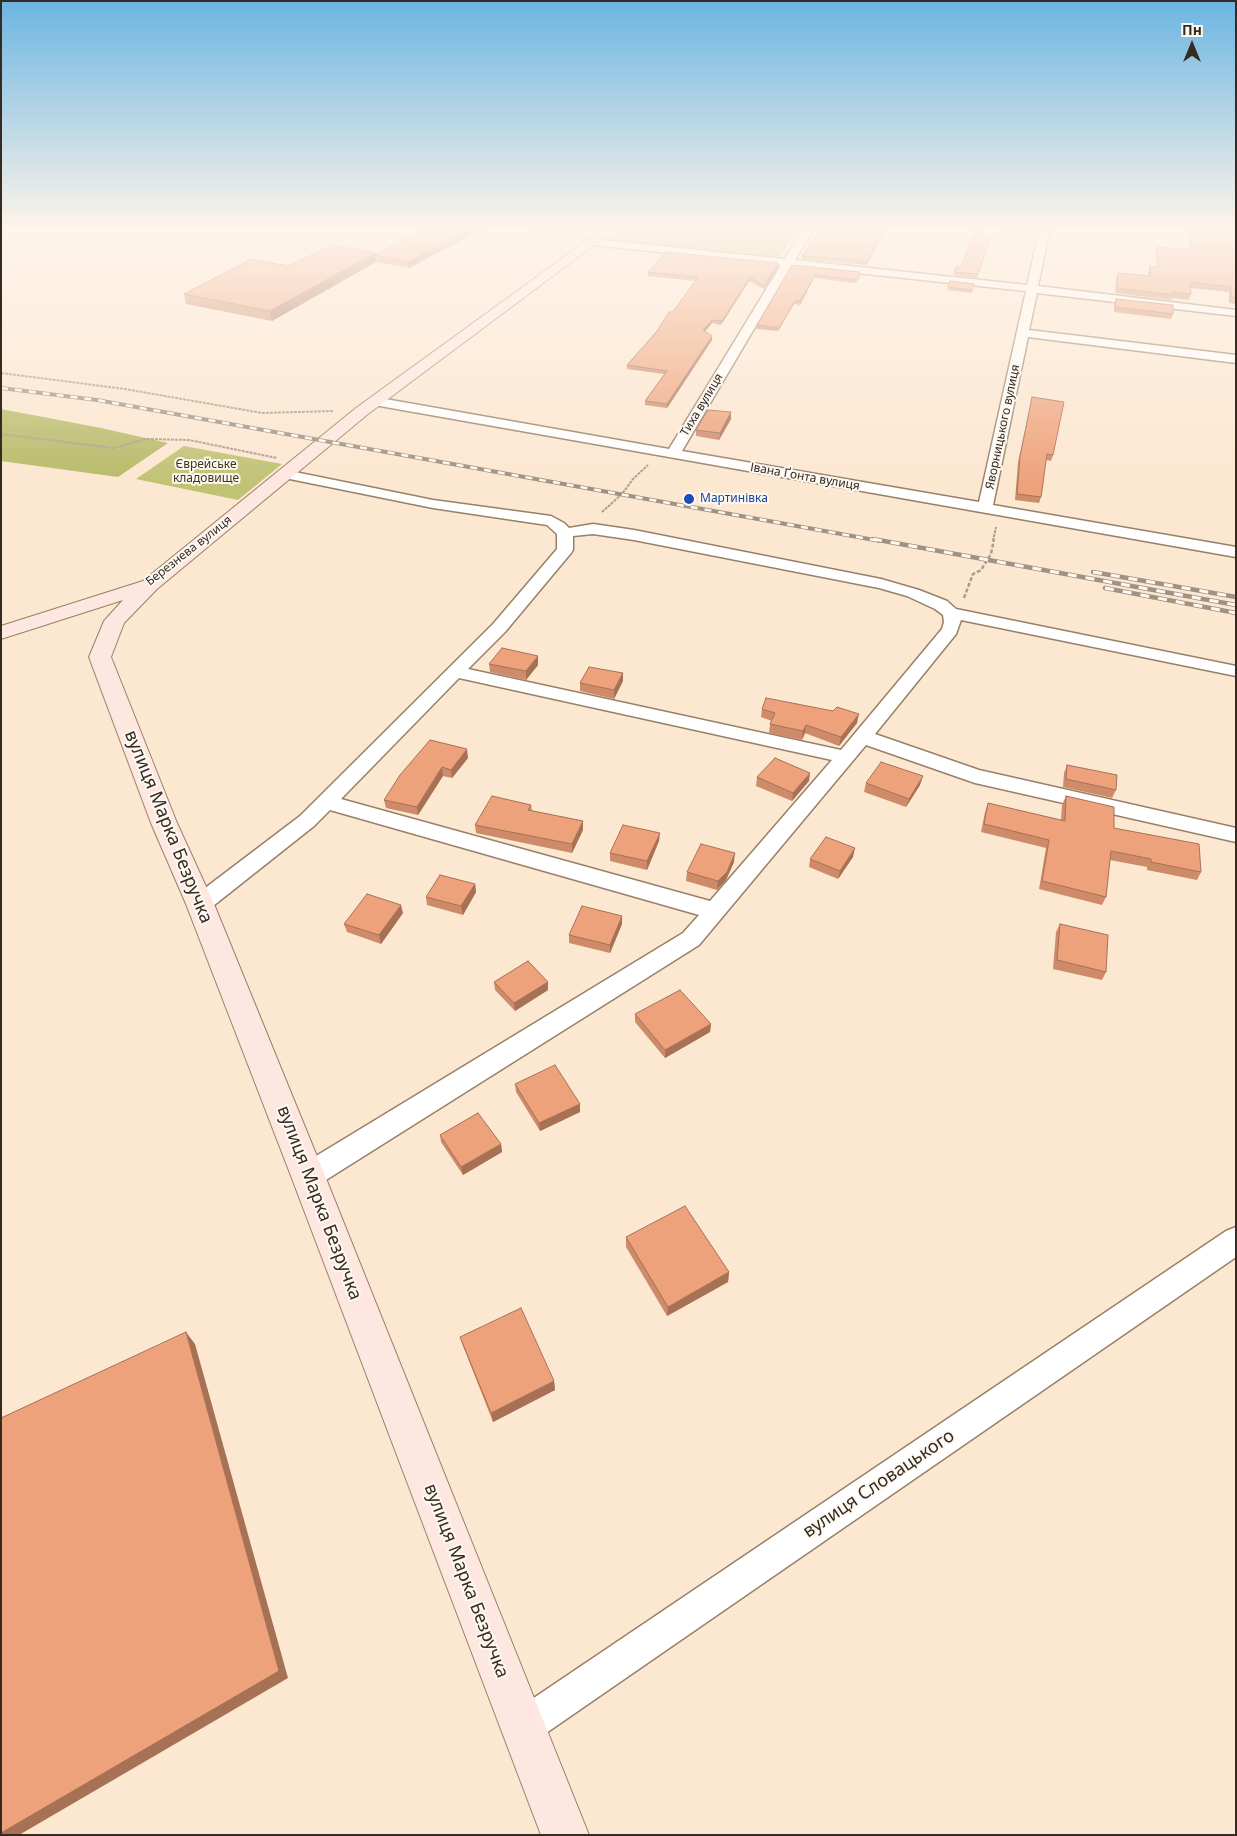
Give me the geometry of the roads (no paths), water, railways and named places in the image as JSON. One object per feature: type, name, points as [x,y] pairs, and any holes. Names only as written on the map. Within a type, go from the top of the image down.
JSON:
[{"type":"main road","name":"Березнева вулиця","points":[[1,633],[150,585],[368,406],[495,314]]},
{"type":"main road","name":"вулиця Марка Безручка","points":[[150,585],[114,621],[100,657],[164,823],[200,904],[308,1176],[565,1835]]},
{"type":"street","name":"Тиха вулиця","points":[[666,452],[754,314]]},
{"type":"street","name":"Яворницького вулиця","points":[[985,508],[1028,314]]},
{"type":"street","points":[[1024,333],[1236,359]]},
{"type":"street","name":"Івана Ґонта вулиця","points":[[368,406],[666,452],[1236,552]]},
{"type":"street","points":[[292,468],[433,504],[551,521],[571,531],[593,529],[657,539],[880,584],[927,599],[941,605],[951,613],[1236,671]]},
{"type":"street","points":[[200,904],[307,821],[326,802],[499,628],[564,550],[566,539],[571,531]]},
{"type":"street","points":[[308,1176],[692,939],[846,757],[950,630],[953,622],[951,613]]},
{"type":"street","points":[[455,672],[846,757]]},
{"type":"street","points":[[862,737],[974,776],[1236,835]]},
{"type":"street","points":[[326,802],[715,911]]},
{"type":"street","name":"вулиця Словацького","points":[[523,1728],[1236,1240]]},
{"type":"railway","points":[[1,388],[97,400],[880,541]]},
{"type":"railway","points":[[873,539],[1236,605]]},
{"type":"railway","points":[[1093,572],[1236,597]]},
{"type":"railway","points":[[1105,588],[1236,613]]},
{"type":"place","name":"Мартинівка","points":[[689,499]]},
{"type":"park label","name":"Єврейське кладовище","points":[[206,472]]}]
